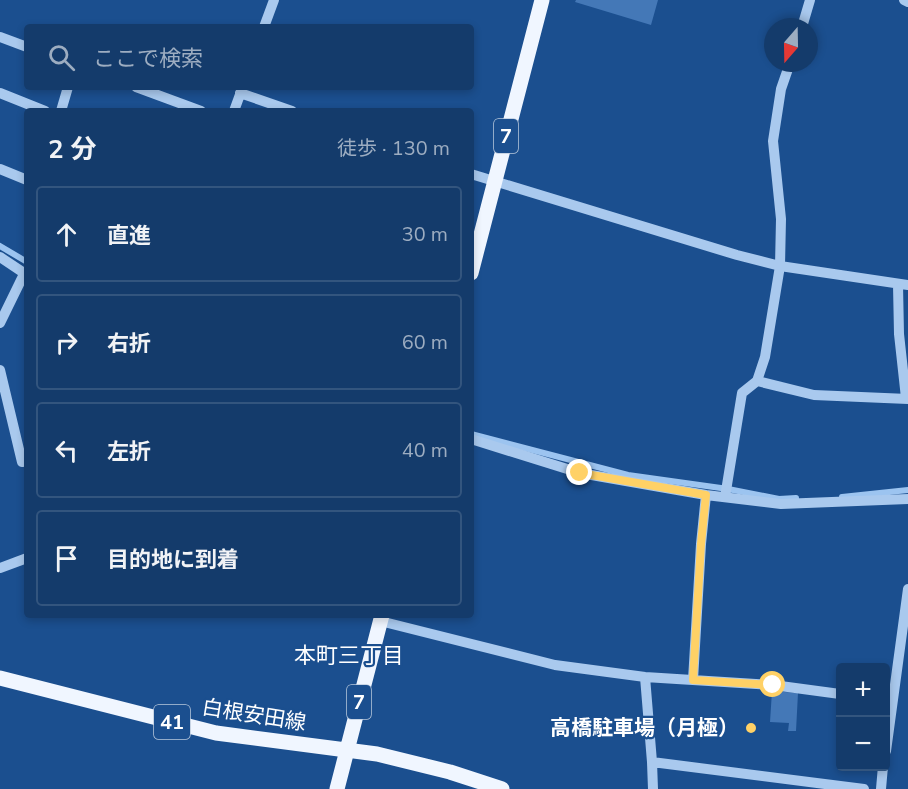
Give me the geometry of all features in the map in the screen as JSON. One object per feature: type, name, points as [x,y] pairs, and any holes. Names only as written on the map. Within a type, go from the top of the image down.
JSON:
[{"type":"main road","name":"7","points":[[474,261],[542,0]]},
{"type":"main road","name":"7","points":[[337,789],[381,618]]},
{"type":"main road","name":"白根安田線","points":[[0,678],[216,733],[347,750],[412,762],[502,789]]},
{"type":"street","points":[[265,24],[274,0]]},
{"type":"street","points":[[805,18],[810,0]]},
{"type":"street","points":[[904,0],[908,2]]},
{"type":"street","points":[[0,37],[24,46]]},
{"type":"street","points":[[725,497],[742,393],[758,381],[765,357],[780,266],[781,219],[773,141],[780,89],[786,72]]},
{"type":"street","points":[[62,108],[67,90]]},
{"type":"street","points":[[144,90],[193,108]]},
{"type":"street","points":[[235,108],[241,90],[285,108]]},
{"type":"street","points":[[0,93],[38,108]]},
{"type":"street","points":[[0,169],[24,179]]},
{"type":"street","points":[[474,175],[737,255],[780,266],[903,285],[899,334],[907,399],[814,395],[758,381]]},
{"type":"street","points":[[0,257],[24,273]]},
{"type":"street","points":[[0,323],[24,278]]},
{"type":"street","points":[[0,370],[22,462],[24,462]]},
{"type":"street","points":[[474,440],[580,473],[706,495],[781,504],[908,499]]},
{"type":"street","points":[[693,680],[706,495]]},
{"type":"street","points":[[0,568],[24,559]]},
{"type":"street","points":[[890,695],[908,590]]},
{"type":"street","points":[[381,618],[555,665],[645,677],[773,685],[836,693]]},
{"type":"street","points":[[645,677],[652,789]]},
{"type":"street","points":[[652,762],[864,789]]},
{"type":"street","points":[[880,789],[883,771]]},
{"type":"building","points":[[576,0],[658,0],[651,25],[575,2]]},
{"type":"building","points":[[772,691],[798,693],[796,731],[788,731],[789,723],[770,722]]},
{"type":"waterway","points":[[0,246],[24,260]]},
{"type":"waterway","points":[[474,435],[628,475],[728,489],[779,499],[796,498]]},
{"type":"waterway","points":[[842,497],[908,490]]},
{"type":"place","name":"高橋駐車場（月極）","points":[[751,728]]},
{"type":"district","name":"本町三丁目","points":[[349,655]]},
{"type":"route","points":[[580,473],[706,495],[695,620],[693,680],[773,685]]}]
